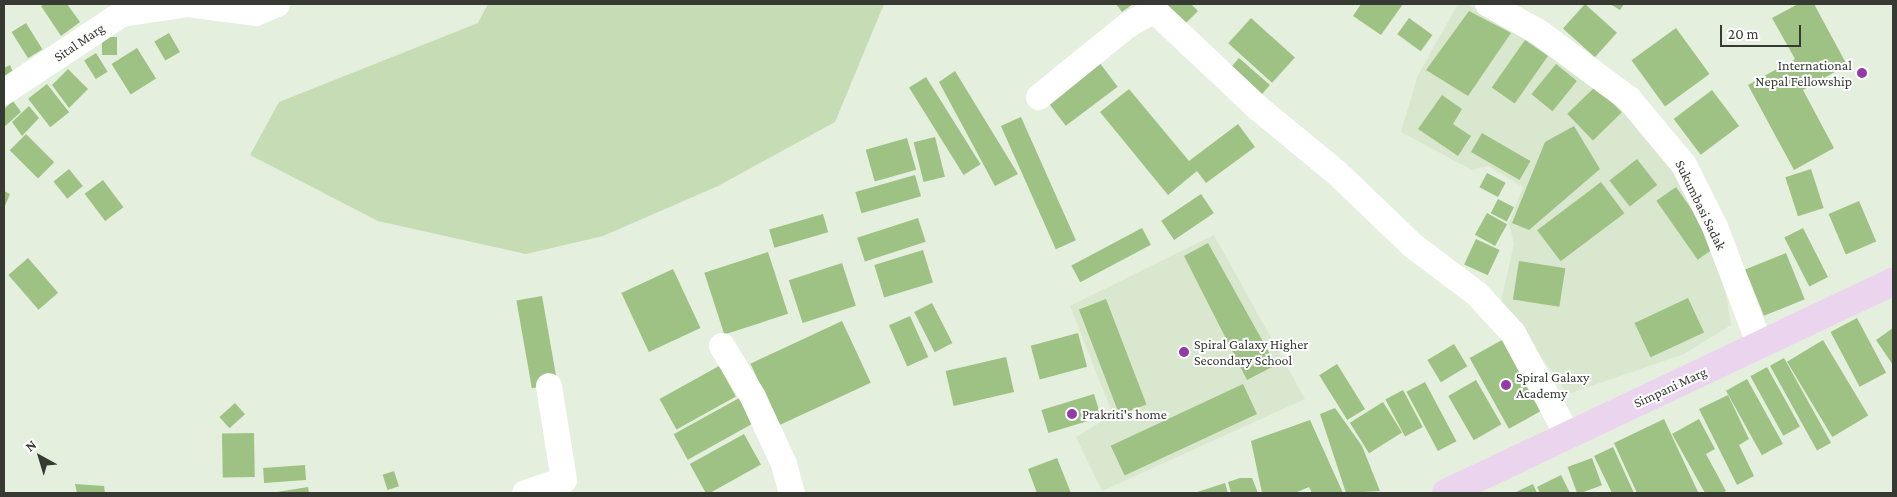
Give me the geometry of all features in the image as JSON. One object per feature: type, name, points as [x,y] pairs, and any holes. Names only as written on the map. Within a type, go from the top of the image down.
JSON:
[{"type":"main road","name":"Simpani Marg","points":[[1446,493],[1567,434],[1667,390],[1759,343],[1893,282]]},
{"type":"street","name":"Sital Marg","points":[[4,92],[122,14],[188,4],[256,13],[277,4]]},
{"type":"street","name":"Sukumbasi Sadak","points":[[1488,4],[1540,33],[1629,99],[1684,165],[1715,227],[1759,343]]},
{"type":"street","points":[[1039,96],[1128,25],[1154,10],[1258,108],[1336,172],[1412,245],[1477,294],[1513,333],[1567,434]]},
{"type":"street","points":[[722,346],[754,398],[784,464],[792,493]]},
{"type":"street","points":[[525,493],[564,480],[549,386]]},
{"type":"shaded area","points":[[488,4],[884,4],[835,122],[718,186],[603,236],[526,254],[378,221],[250,155],[279,102],[478,23]]},
{"type":"shaded area","points":[[1458,4],[1466,4],[1497,18],[1631,112],[1684,187],[1718,246],[1731,325],[1684,354],[1568,394],[1501,301],[1514,244],[1509,223],[1523,187],[1488,166],[1472,170],[1401,132],[1418,75]]},
{"type":"shaded area","name":"Spiral Galaxy Higher Secondary School","points":[[1214,235],[1305,399],[1102,491],[1076,437],[1113,415],[1070,306]]},
{"type":"building","points":[[45,4],[67,4],[80,22],[61,36],[41,6]]},
{"type":"building","points":[[1116,4],[1133,4],[1122,12]]},
{"type":"building","points":[[1166,4],[1191,4],[1198,11],[1179,30]]},
{"type":"building","points":[[1361,4],[1403,4],[1381,35],[1353,16]]},
{"type":"building","points":[[1585,4],[1617,33],[1595,57],[1563,29]]},
{"type":"building","points":[[1610,4],[1624,4],[1620,10]]},
{"type":"building","points":[[1798,4],[1814,4],[1847,65],[1803,90],[1834,148],[1794,170],[1748,85],[1795,59],[1772,18]]},
{"type":"building","points":[[1469,11],[1511,33],[1468,96],[1426,70]]},
{"type":"building","points":[[1251,18],[1295,57],[1272,83],[1228,43]]},
{"type":"building","points":[[1409,18],[1432,35],[1421,51],[1397,34]]},
{"type":"building","points":[[26,23],[42,49],[28,58],[12,32]]},
{"type":"building","points":[[1676,28],[1710,74],[1665,106],[1632,60]]},
{"type":"building","points":[[169,33],[180,52],[165,61],[154,42]]},
{"type":"building","points":[[102,37],[117,37],[117,55],[102,55]]},
{"type":"building","points":[[1525,40],[1548,56],[1515,104],[1492,88]]},
{"type":"building","points":[[137,48],[156,79],[131,94],[112,64]]},
{"type":"building","points":[[96,53],[108,72],[96,79],[84,60]]},
{"type":"building","points":[[1096,58],[1118,87],[1066,126],[1044,97]]},
{"type":"building","points":[[1239,58],[1270,85],[1257,99],[1227,72]]},
{"type":"building","points":[[1556,64],[1577,81],[1552,111],[1531,94]]},
{"type":"building","points":[[10,65],[17,81],[4,87],[4,68]]},
{"type":"building","points":[[68,69],[88,89],[69,108],[52,85]]},
{"type":"building","points":[[955,71],[1018,174],[995,186],[939,82]]},
{"type":"building","points":[[926,77],[981,164],[964,175],[909,88]]},
{"type":"building","points":[[47,84],[69,112],[50,127],[28,99]]},
{"type":"building","points":[[1596,86],[1622,113],[1593,140],[1567,114]]},
{"type":"building","points":[[1129,89],[1189,161],[1238,124],[1255,147],[1206,183],[1197,171],[1168,195],[1100,112]]},
{"type":"building","points":[[1712,90],[1739,126],[1701,155],[1674,119]]},
{"type":"building","points":[[1442,95],[1462,109],[1453,124],[1471,136],[1458,156],[1418,129]]},
{"type":"building","points":[[13,101],[21,112],[4,127],[4,109]]},
{"type":"building","points":[[29,106],[39,118],[22,136],[12,122]]},
{"type":"building","points":[[1021,117],[1076,240],[1056,249],[1001,126]]},
{"type":"building","points":[[1574,126],[1600,169],[1529,230],[1512,223],[1545,142]]},
{"type":"building","points":[[1482,133],[1530,161],[1519,180],[1471,152]]},
{"type":"building","points":[[26,134],[54,162],[38,179],[10,150]]},
{"type":"building","points":[[935,137],[945,177],[924,182],[914,142]]},
{"type":"building","points":[[907,138],[916,170],[875,182],[866,150]]},
{"type":"building","points":[[1637,159],[1657,185],[1630,207],[1609,181]]},
{"type":"building","points":[[69,169],[83,186],[67,199],[53,182]]},
{"type":"building","points":[[1811,169],[1824,208],[1798,216],[1785,177]]},
{"type":"building","points":[[1487,173],[1506,183],[1498,197],[1479,187]]},
{"type":"building","points":[[915,175],[921,196],[861,213],[855,192]]},
{"type":"building","points":[[103,180],[123,207],[105,221],[85,194]]},
{"type":"building","points":[[1601,182],[1624,213],[1561,261],[1537,230]]},
{"type":"building","points":[[1676,187],[1717,246],[1698,260],[1656,201]]},
{"type":"building","points":[[4,191],[10,194],[4,208]]},
{"type":"building","points":[[1201,194],[1214,213],[1174,240],[1161,221]]},
{"type":"building","points":[[1498,199],[1514,207],[1507,221],[1491,213]]},
{"type":"building","points":[[1859,201],[1876,242],[1846,254],[1829,214]]},
{"type":"building","points":[[1487,213],[1507,224],[1495,246],[1475,235]]},
{"type":"building","points":[[823,214],[828,232],[774,248],[769,229]]},
{"type":"building","points":[[918,218],[926,242],[865,262],[857,238]]},
{"type":"building","points":[[1142,228],[1151,245],[1080,282],[1071,266]]},
{"type":"building","points":[[1803,228],[1828,277],[1809,287],[1784,238]]},
{"type":"building","points":[[1476,239],[1500,250],[1488,275],[1464,264]]},
{"type":"building","points":[[1208,243],[1276,365],[1247,380],[1184,256]]},
{"type":"building","points":[[923,250],[933,283],[884,297],[874,265]]},
{"type":"building","points":[[768,252],[788,314],[724,335],[704,273]]},
{"type":"building","points":[[1786,253],[1805,299],[1764,316],[1745,269]]},
{"type":"building","points":[[28,258],[58,293],[39,310],[8,275]]},
{"type":"building","points":[[1519,261],[1565,268],[1559,307],[1513,300]]},
{"type":"building","points":[[842,263],[856,306],[803,323],[789,280]]},
{"type":"building","points":[[673,269],[700,328],[649,352],[621,293]]},
{"type":"building","points":[[542,296],[557,384],[532,388],[516,301]]},
{"type":"building","points":[[1688,298],[1704,332],[1651,357],[1635,323]]},
{"type":"building","points":[[1106,299],[1146,404],[1119,415],[1079,309]]},
{"type":"building","points":[[932,303],[952,343],[935,352],[914,312]]},
{"type":"building","points":[[910,316],[928,357],[907,366],[889,325]]},
{"type":"building","points":[[1857,318],[1886,373],[1860,387],[1831,332]]},
{"type":"building","points":[[842,321],[871,383],[779,425],[750,364]]},
{"type":"building","points":[[1893,328],[1893,365],[1876,340]]},
{"type":"building","points":[[1078,333],[1087,367],[1040,379],[1031,346]]},
{"type":"building","name":"Spiral Galaxy Academy","points":[[1502,340],[1541,411],[1509,429],[1470,358]]},
{"type":"building","points":[[1823,340],[1868,415],[1832,437],[1787,362]]},
{"type":"building","points":[[1454,344],[1467,366],[1441,382],[1427,360]]},
{"type":"building","points":[[1006,357],[1014,392],[954,406],[946,371]]},
{"type":"building","points":[[1784,358],[1831,443],[1817,451],[1770,366]]},
{"type":"building","points":[[1337,364],[1365,409],[1347,420],[1319,375]]},
{"type":"building","points":[[719,366],[736,397],[676,430],[660,399]]},
{"type":"building","points":[[1767,367],[1800,426],[1783,436],[1750,376]]},
{"type":"building","points":[[1747,379],[1783,444],[1762,455],[1726,391]]},
{"type":"building","points":[[1476,380],[1502,424],[1474,440],[1448,396]]},
{"type":"building","points":[[1425,382],[1456,441],[1438,451],[1406,392]]},
{"type":"building","points":[[1243,384],[1257,414],[1125,476],[1111,446]]},
{"type":"building","points":[[1403,390],[1423,427],[1405,436],[1385,399]]},
{"type":"building","name":"Prakriti's home","points":[[1094,394],[1101,417],[1048,433],[1041,410]]},
{"type":"building","points":[[1728,395],[1749,439],[1739,445],[1754,476],[1737,485],[1699,409]]},
{"type":"building","points":[[741,397],[755,422],[688,460],[674,434]]},
{"type":"building","points":[[1383,402],[1402,433],[1369,453],[1350,423]]},
{"type":"building","points":[[235,403],[245,414],[229,428],[219,417]]},
{"type":"building","points":[[1335,408],[1362,446],[1380,491],[1346,493],[1320,414]]},
{"type":"building","points":[[1664,419],[1697,493],[1637,493],[1614,443]]},
{"type":"building","points":[[1699,419],[1715,449],[1706,454],[1726,491],[1722,493],[1705,493],[1672,434]]},
{"type":"building","points":[[1310,420],[1343,493],[1312,493],[1309,487],[1295,493],[1262,493],[1251,441]]},
{"type":"building","points":[[254,433],[255,477],[223,478],[222,434]]},
{"type":"building","points":[[744,434],[761,465],[710,493],[706,493],[690,464]]},
{"type":"building","points":[[1613,447],[1634,493],[1612,493],[1594,456]]},
{"type":"building","points":[[1057,458],[1071,493],[1037,493],[1028,469]]},
{"type":"building","points":[[1592,458],[1602,485],[1577,493],[1568,467]]},
{"type":"building","points":[[305,465],[306,480],[264,483],[263,468]]},
{"type":"building","points":[[394,471],[399,486],[388,490],[383,475]]},
{"type":"building","points":[[1561,475],[1570,493],[1540,493],[1537,487]]},
{"type":"building","points":[[1240,478],[1252,478],[1258,493],[1231,493],[1228,482]]},
{"type":"building","points":[[1225,483],[1228,493],[1194,493]]},
{"type":"building","points":[[75,484],[104,486],[105,493],[77,493]]},
{"type":"building","points":[[1533,484],[1537,493],[1514,493]]},
{"type":"building","points":[[308,487],[309,493],[277,493],[277,492]]},
{"type":"place","name":"International Nepal Fellowship","points":[[1862,73]]},
{"type":"place","name":"Spiral Galaxy Higher Secondary School","points":[[1184,352]]},
{"type":"place","name":"Spiral Galaxy Academy","points":[[1506,385]]},
{"type":"place","name":"Prakriti's home","points":[[1072,414]]}]
